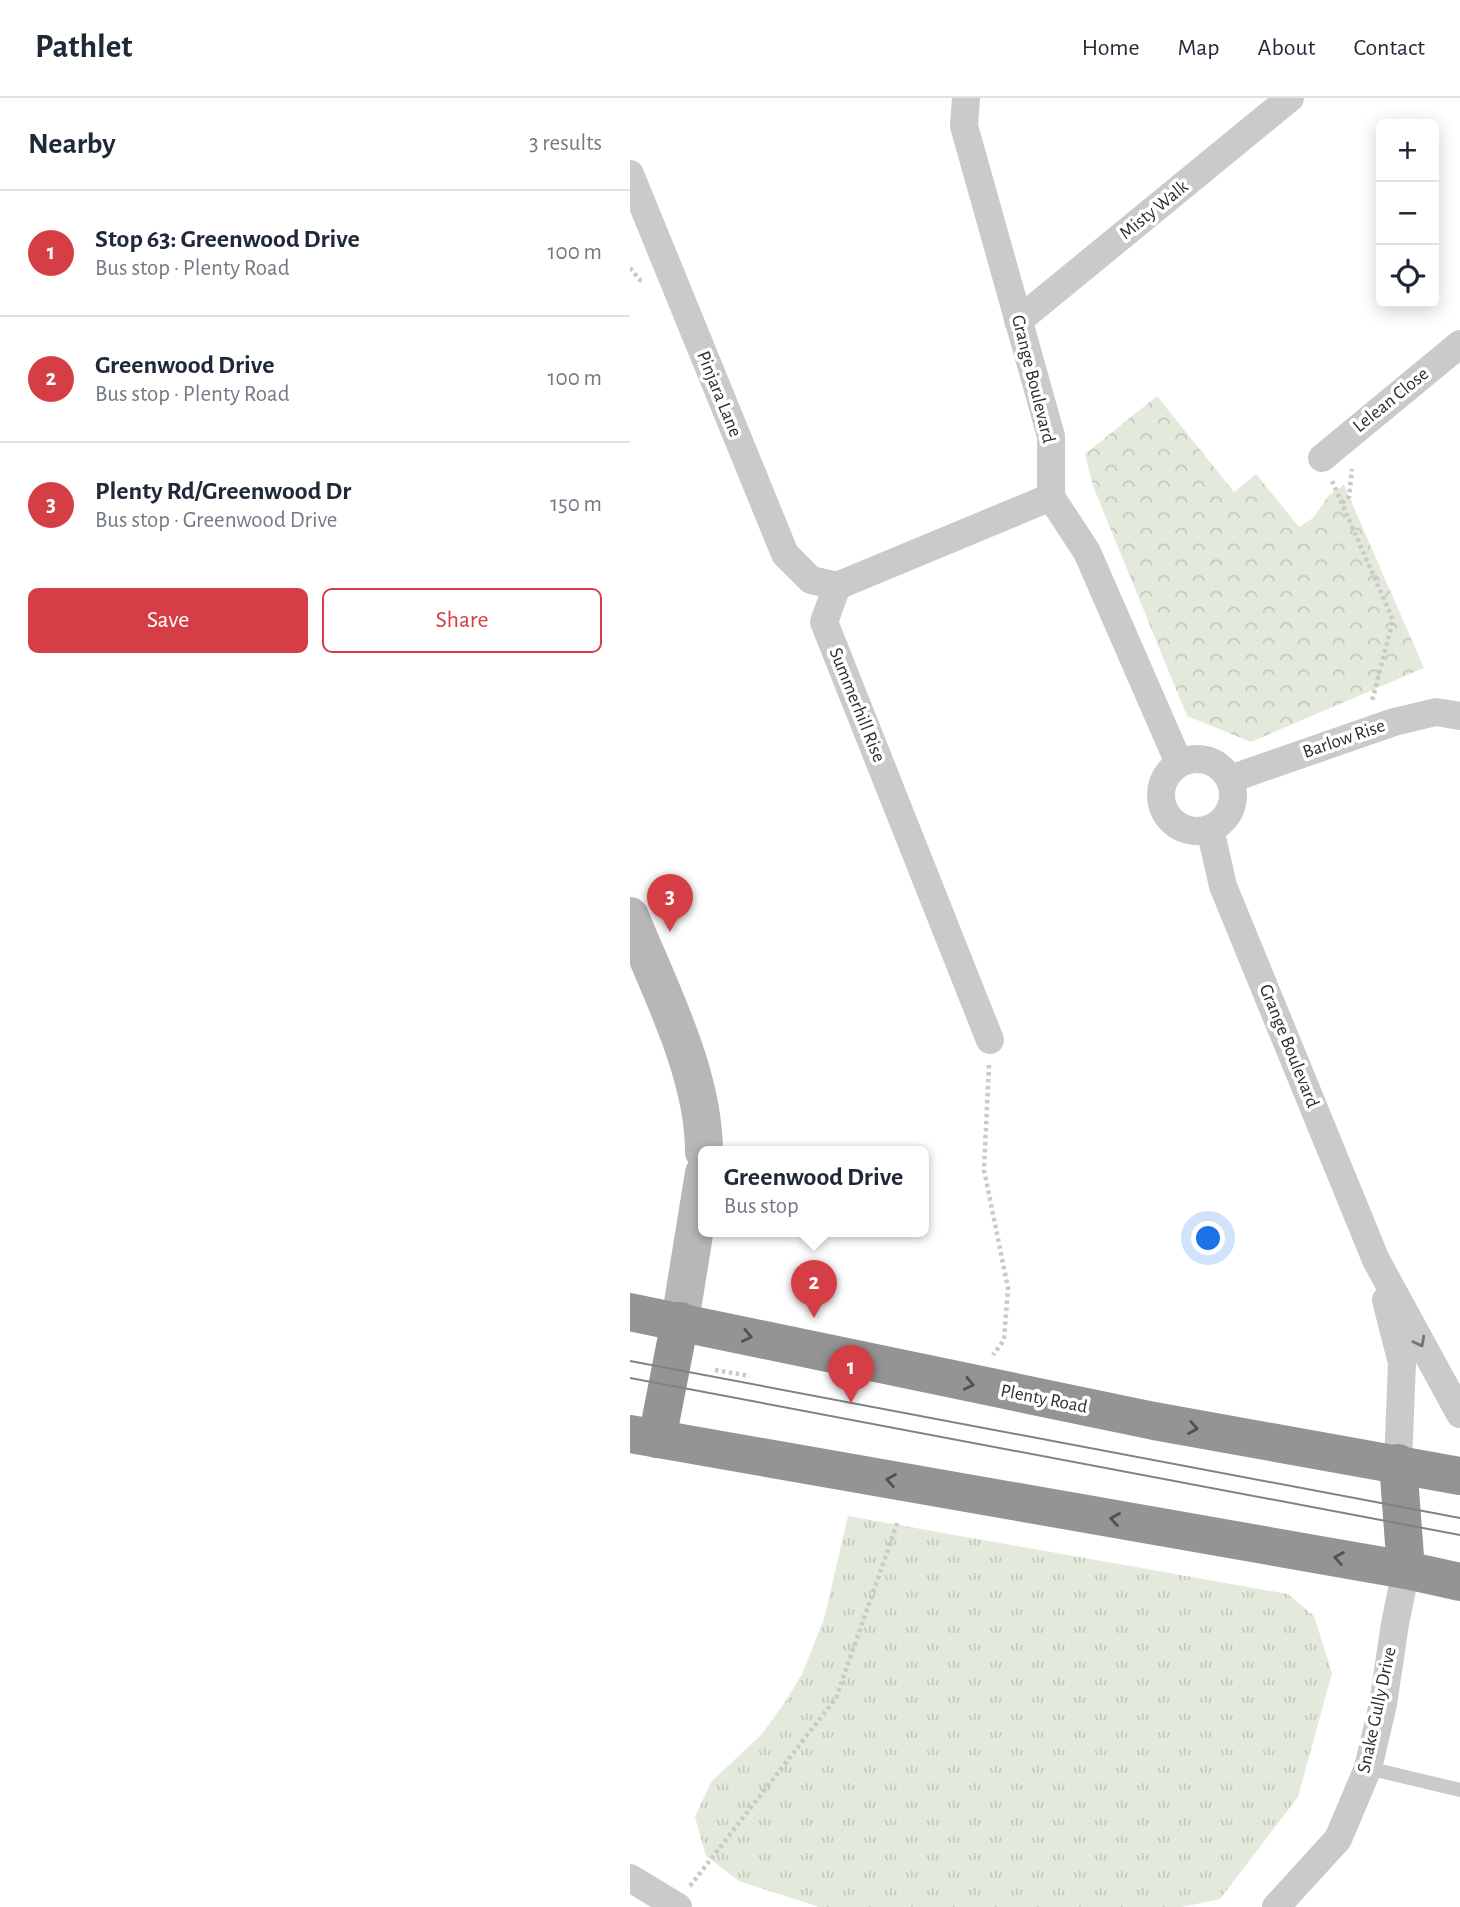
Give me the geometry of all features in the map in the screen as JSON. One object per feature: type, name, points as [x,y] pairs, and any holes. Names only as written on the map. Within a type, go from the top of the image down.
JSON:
[{"type":"highway","name":"Plenty Road","points":[[630,1312],[1154,1421],[1460,1476]]},
{"type":"highway","points":[[680,1321],[643,1437],[1406,1570],[1460,1582]]},
{"type":"highway","points":[[1398,1463],[1406,1570]]},
{"type":"street","name":"Grange Boulevard","points":[[966,98],[964,126],[1051,436],[1051,497]]},
{"type":"street","name":"Misty Walk","points":[[1018,321],[1290,98]]},
{"type":"street","name":"Pinjara Lane","points":[[630,174],[785,554],[811,580],[837,586]]},
{"type":"street","name":"Lelean Close","points":[[1322,457],[1460,344]]},
{"type":"street","points":[[837,586],[1051,497],[1087,552],[1179,763]]},
{"type":"street","name":"Summerhill Rise","points":[[837,586],[824,622],[990,1040]]},
{"type":"street","name":"Barlow Rise","points":[[1230,779],[1394,722],[1436,712],[1460,716]]},
{"type":"street","points":[[1191,758],[1204,759],[1215,764],[1230,779],[1232,804],[1227,815],[1210,829],[1185,829],[1174,823],[1164,809],[1162,784],[1167,773],[1179,763],[1191,758]]},
{"type":"street","name":"Grange Boulevard","points":[[1210,829],[1223,886],[1376,1260],[1460,1414]]},
{"type":"street","points":[[630,916],[687,1057],[701,1114],[704,1146]]},
{"type":"street","points":[[680,1321],[698,1210]]},
{"type":"street","name":"Grange Boulevard","points":[[1376,1260],[1402,1363],[1398,1463]]},
{"type":"street","name":"Snake Gully Drive","points":[[1276,1907],[1338,1839],[1368,1768],[1406,1570]]},
{"type":"street","points":[[630,1878],[676,1906]]},
{"type":"lane","points":[[1368,1768],[1460,1790]]},
{"type":"path","points":[[1322,457],[1393,620],[1370,708],[1360,734]]},
{"type":"path","points":[[989,1360],[1004,1340],[1008,1288],[984,1170],[990,1040]]},
{"type":"path","points":[[715,1370],[750,1376]]},
{"type":"path","points":[[676,1906],[836,1698],[898,1521]]},
{"type":"green space","points":[[1157,396],[1234,492],[1256,474],[1299,527],[1313,518],[1329,495],[1344,485],[1424,668],[1251,742],[1187,716],[1093,486],[1085,454]]},
{"type":"green space","points":[[848,1516],[1288,1594],[1314,1616],[1332,1673],[1298,1797],[1220,1899],[1182,1907],[819,1907],[739,1881],[706,1856],[695,1817],[711,1782],[762,1734],[802,1674],[824,1619]]},
{"type":"tram line","points":[[630,1361],[1460,1518]]},
{"type":"tram line","points":[[630,1378],[1460,1535]]},
{"type":"place","name":"Plenty Rd/Greenwood Dr","points":[[670,932]]},
{"type":"place","name":"Greenwood Drive","points":[[814,1318]]},
{"type":"place","name":"Stop 63: Greenwood Drive","points":[[851,1403]]}]
